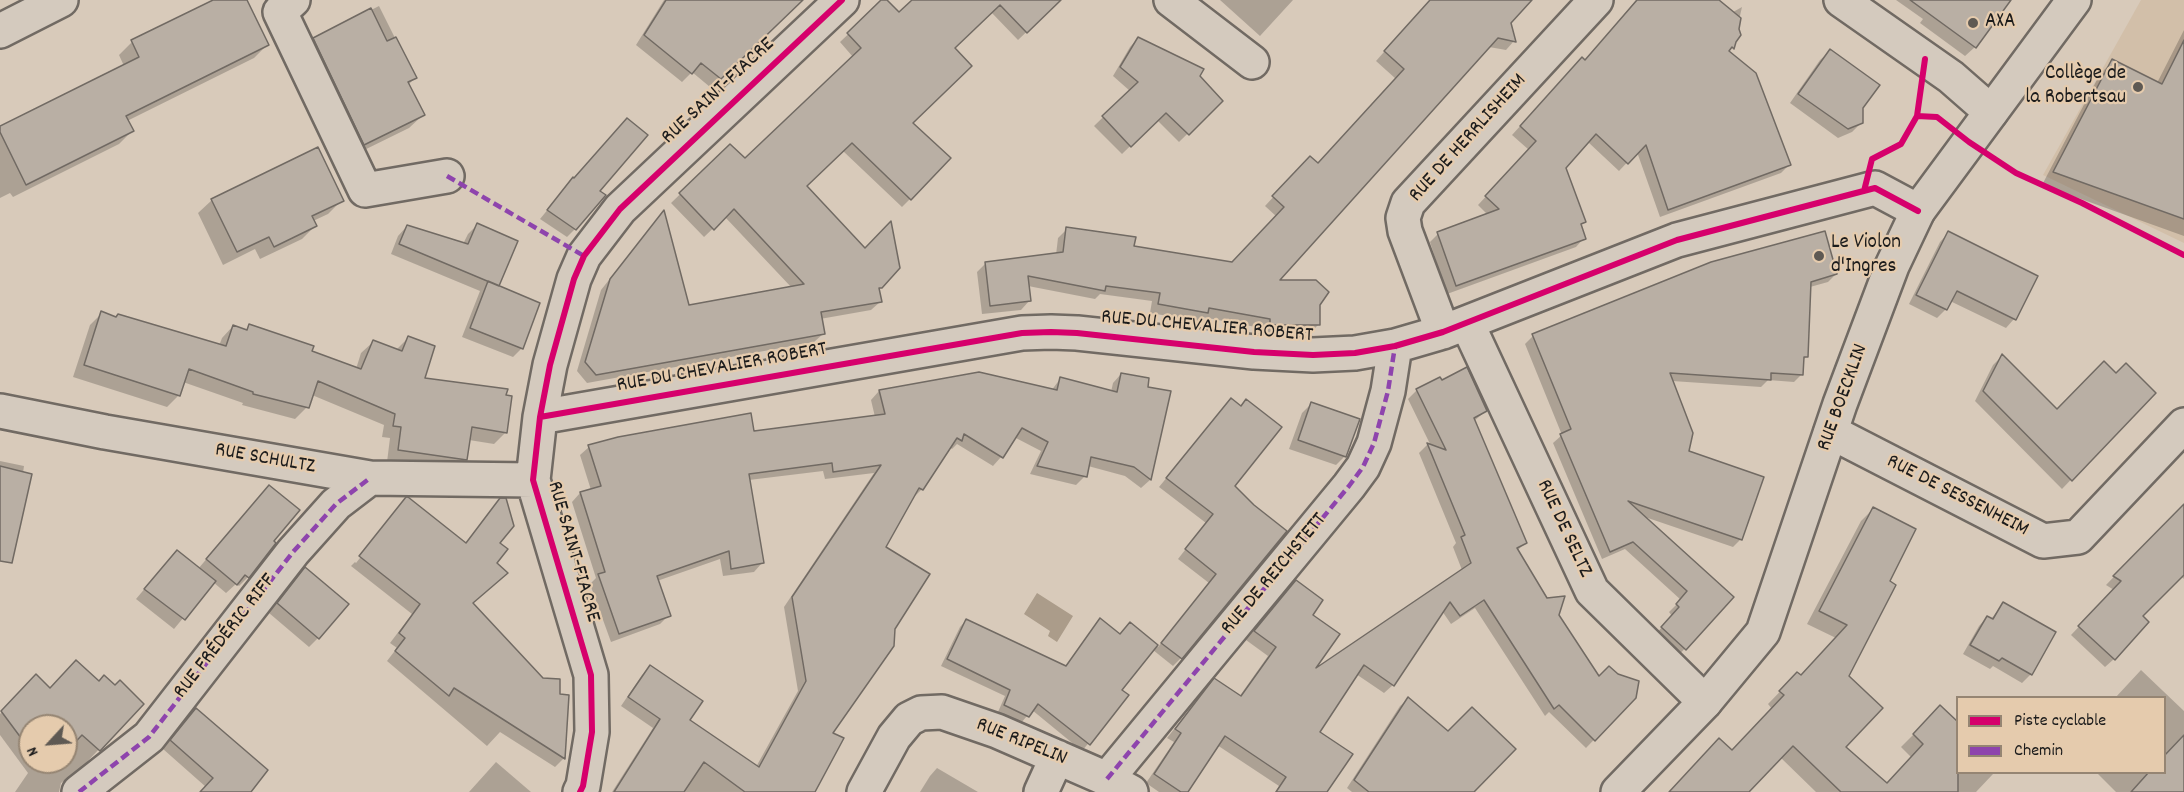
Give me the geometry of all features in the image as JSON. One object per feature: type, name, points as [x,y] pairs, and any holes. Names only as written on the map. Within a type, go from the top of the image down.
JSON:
[{"type":"street","points":[[0,31],[61,0]]},
{"type":"street","points":[[293,0],[280,12],[365,190],[447,176]]},
{"type":"street","name":"RUE SAINT-FIACRE","points":[[580,792],[592,732],[591,675],[533,480],[540,417],[556,344],[574,279],[584,256],[620,209],[842,0]]},
{"type":"street","points":[[1171,0],[1251,62]]},
{"type":"street","name":"RUE DE HERRLISHEIM","points":[[1455,328],[1405,231],[1403,218],[1408,203],[1596,0]]},
{"type":"street","points":[[1841,0],[1951,77],[1990,112]]},
{"type":"street","name":"RUE BOECKLIN","points":[[1618,792],[1705,702],[1762,632],[1831,432],[1892,266],[1918,211],[2074,0]]},
{"type":"street","name":"RUE DU CHEVALIER ROBERT","points":[[540,417],[1022,333],[1077,333],[1254,352],[1313,355],[1355,352],[1395,346],[1455,328],[1677,240],[1875,188],[1918,211]]},
{"type":"street","name":"RUE DE SELTZ","points":[[1455,328],[1592,591],[1705,702]]},
{"type":"street","name":"RUE DE REICHSTETT","points":[[1119,786],[1363,466],[1374,443],[1388,391],[1395,346]]},
{"type":"street","name":"RUE SCHULTZ","points":[[0,411],[116,434],[370,478],[533,480]]},
{"type":"street","name":"RUE DE SESSENHEIM","points":[[1831,432],[2043,541],[2078,537],[2184,425]]},
{"type":"street","name":"RUE FRÉDÉRIC RIFF","points":[[79,792],[149,737],[293,552],[336,504],[370,478]]},
{"type":"street","name":"RUE RIPELIN","points":[[864,792],[894,737],[909,719],[921,713],[942,712],[997,731],[1119,786]]},
{"type":"street","points":[[1041,792],[1057,757]]},
{"type":"shaded area","name":"Collège de la Robertsau","points":[[2141,0],[2184,0],[2184,243],[2043,175]]},
{"type":"shaded area","points":[[1037,593],[1073,616],[1057,642],[1048,636],[1050,631],[1024,614]]},
{"type":"building","points":[[213,0],[247,0],[269,45],[126,116],[134,131],[26,185],[0,132],[0,126],[139,57],[131,40]]},
{"type":"building","points":[[666,0],[803,0],[721,79],[701,63],[692,74],[644,35]]},
{"type":"building","points":[[881,0],[887,0],[899,12],[912,0],[1061,0],[1027,33],[1000,5],[955,48],[972,66],[913,123],[951,158],[911,200],[852,143],[807,186],[865,248],[891,221],[900,268],[882,288],[879,288],[882,302],[821,312],[825,334],[596,375],[585,362],[610,279],[664,210],[689,305],[804,284],[734,209],[714,230],[679,193],[730,144],[745,158],[861,48],[847,33]]},
{"type":"building","points":[[1430,0],[1532,0],[1511,23],[1516,42],[1498,38],[1280,280],[1316,280],[1329,292],[1320,305],[1320,325],[1270,325],[1270,319],[1209,308],[1208,313],[1158,304],[1160,293],[1106,286],[1105,291],[1028,276],[1031,301],[990,306],[985,262],[1063,252],[1066,227],[1136,237],[1134,246],[1232,262],[1284,207],[1272,196],[1310,156],[1318,163],[1404,69],[1384,51]]},
{"type":"building","points":[[1637,0],[1719,0],[1741,18],[1739,29],[1741,35],[1734,49],[1732,47],[1729,51],[1756,73],[1791,165],[1668,210],[1646,145],[1628,164],[1596,134],[1566,168],[1586,222],[1581,224],[1586,239],[1456,286],[1437,232],[1499,209],[1485,196],[1536,141],[1520,126],[1582,57],[1585,60]]},
{"type":"building","points":[[1910,0],[2011,0],[1976,48]]},
{"type":"building","points":[[371,8],[387,41],[396,37],[417,78],[408,82],[425,115],[364,145],[313,38]]},
{"type":"building","points":[[1138,37],[1204,69],[1200,76],[1223,101],[1189,135],[1166,113],[1131,147],[1102,116],[1138,82],[1120,67]]},
{"type":"building","name":"Collège de la Robertsau","points":[[2184,40],[2184,219],[2053,172],[2112,59],[2162,84]]},
{"type":"building","points":[[1830,49],[1880,85],[1863,108],[1863,123],[1848,129],[1798,94]]},
{"type":"building","points":[[627,118],[648,135],[600,191],[606,195],[576,230],[547,210],[573,177]]},
{"type":"building","points":[[318,147],[344,201],[312,216],[317,226],[274,247],[269,237],[237,252],[211,199]]},
{"type":"building","points":[[477,223],[518,241],[499,286],[399,244],[407,225],[468,244]]},
{"type":"building","points":[[1825,231],[1837,274],[1811,282],[1808,357],[1804,357],[1803,375],[1771,373],[1771,380],[1670,373],[1693,433],[1689,451],[1764,477],[1742,540],[1628,501],[1734,597],[1686,650],[1661,627],[1679,607],[1676,604],[1687,591],[1633,542],[1610,552],[1560,434],[1571,429],[1532,334],[1711,262]]},
{"type":"building","points":[[1948,231],[2038,276],[2016,320],[1957,291],[1947,310],[1916,295]]},
{"type":"building","points":[[488,281],[540,303],[523,349],[470,328]]},
{"type":"building","points":[[101,311],[226,346],[233,325],[247,330],[249,324],[314,346],[312,351],[361,369],[373,340],[402,351],[408,336],[435,346],[425,378],[508,389],[506,395],[512,396],[507,433],[472,427],[467,460],[398,450],[401,427],[393,426],[395,414],[318,381],[309,408],[253,394],[253,392],[189,369],[180,396],[84,365]]},
{"type":"building","points":[[2002,354],[2057,409],[2104,361],[2116,373],[2126,363],[2156,393],[2072,481],[1983,391]]},
{"type":"building","points":[[1467,367],[1487,411],[1474,418],[1527,543],[1517,548],[1547,598],[1565,596],[1559,615],[1599,676],[1609,666],[1618,674],[1639,681],[1636,698],[1595,741],[1559,705],[1554,709],[1484,600],[1460,616],[1450,602],[1394,686],[1364,665],[1320,732],[1353,754],[1327,792],[1276,792],[1286,777],[1225,736],[1188,792],[1181,792],[1154,774],[1181,733],[1175,729],[1214,678],[1241,696],[1276,647],[1254,631],[1296,580],[1323,600],[1313,615],[1340,634],[1316,668],[1471,563],[1461,537],[1465,535],[1427,443],[1446,450],[1416,389],[1440,377],[1442,380]]},
{"type":"building","points":[[979,372],[1057,390],[1060,377],[1117,392],[1121,373],[1149,378],[1148,387],[1171,391],[1151,480],[1134,467],[1091,457],[1087,477],[1037,466],[1048,442],[1022,428],[1003,458],[964,434],[962,441],[957,438],[923,490],[919,488],[886,547],[930,574],[895,629],[894,646],[833,733],[844,738],[815,792],[745,792],[704,762],[684,792],[614,792],[660,719],[628,697],[650,665],[703,701],[690,720],[759,767],[806,681],[792,597],[881,465],[833,472],[832,463],[749,474],[764,563],[731,569],[729,551],[657,576],[671,616],[619,634],[598,574],[605,572],[580,492],[601,486],[588,445],[618,437],[751,413],[754,431],[885,414],[879,390]]},
{"type":"building","points":[[1231,398],[1241,406],[1246,399],[1282,427],[1235,486],[1254,505],[1287,531],[1182,659],[1161,643],[1216,574],[1185,549],[1213,514],[1166,478]]},
{"type":"building","points":[[1311,402],[1360,419],[1346,457],[1298,440]]},
{"type":"building","points":[[0,466],[32,474],[12,563],[0,561]]},
{"type":"building","points":[[269,485],[300,510],[274,541],[276,543],[249,578],[245,575],[237,585],[206,559]]},
{"type":"building","points":[[406,497],[466,543],[500,498],[506,498],[514,526],[500,543],[508,549],[497,563],[508,573],[473,603],[543,678],[560,679],[560,694],[569,695],[565,759],[454,688],[449,696],[395,651],[405,638],[399,633],[420,604],[359,556]]},
{"type":"building","points":[[2184,504],[2184,575],[2143,616],[2149,622],[2115,660],[2078,626],[2121,581],[2113,576]]},
{"type":"building","points":[[1873,507],[1916,529],[1890,581],[1896,585],[1849,676],[1883,708],[1846,747],[1887,783],[1923,744],[1913,734],[1940,705],[1956,720],[1958,792],[1841,792],[1793,746],[1749,792],[1669,792],[1719,738],[1732,750],[1784,695],[1779,691],[1797,672],[1801,675],[1847,625],[1819,611]]},
{"type":"building","points":[[177,550],[216,581],[185,620],[144,589]]},
{"type":"building","points":[[305,567],[349,604],[319,639],[277,603]]},
{"type":"building","points":[[2003,602],[2056,632],[2032,675],[2002,658],[1999,661],[1970,645],[1987,616],[1993,619]]},
{"type":"building","points":[[1100,618],[1120,634],[1130,622],[1158,645],[1122,690],[1129,695],[1090,745],[1038,704],[1029,717],[1004,705],[1010,690],[947,659],[966,619],[1066,666]]},
{"type":"building","points":[[76,660],[99,681],[104,675],[115,685],[120,680],[144,704],[100,751],[82,735],[78,739],[78,714],[18,714],[18,734],[1,711],[36,674],[50,688]]},
{"type":"building","points":[[1408,697],[1448,731],[1472,707],[1516,749],[1474,792],[1369,792],[1354,780]]},
{"type":"building","points":[[196,708],[268,770],[251,792],[200,792],[213,778],[170,740]]},
{"type":"building","points":[[2184,735],[2184,792],[2131,792],[2147,774],[2166,774],[2166,754]]},
{"type":"marked path","points":[[447,176],[584,256]]},
{"type":"marked path","points":[[1107,779],[1363,467],[1374,443],[1388,391],[1395,346]]},
{"type":"marked path","points":[[79,792],[149,737],[293,552],[336,504],[370,478]]},
{"type":"cycle path","points":[[580,792],[592,732],[591,675],[533,480],[540,417],[550,365],[574,279],[584,256],[620,209],[842,0]]},
{"type":"cycle path","points":[[1864,191],[1872,159],[1901,144],[1917,116],[1925,59]]},
{"type":"cycle path","points":[[1917,116],[1937,117],[1969,142],[2016,173],[2082,203],[2184,255]]},
{"type":"cycle path","points":[[540,417],[1022,333],[1077,333],[1254,352],[1313,355],[1355,353],[1395,346],[1443,332],[1677,240],[1875,188],[1918,211]]},
{"type":"place","name":"AXA","points":[[1973,23]]},
{"type":"place","name":"Collège de la Robertsau","points":[[2138,87]]},
{"type":"place","name":"Le Violon d'Ingres","points":[[1819,256]]}]
